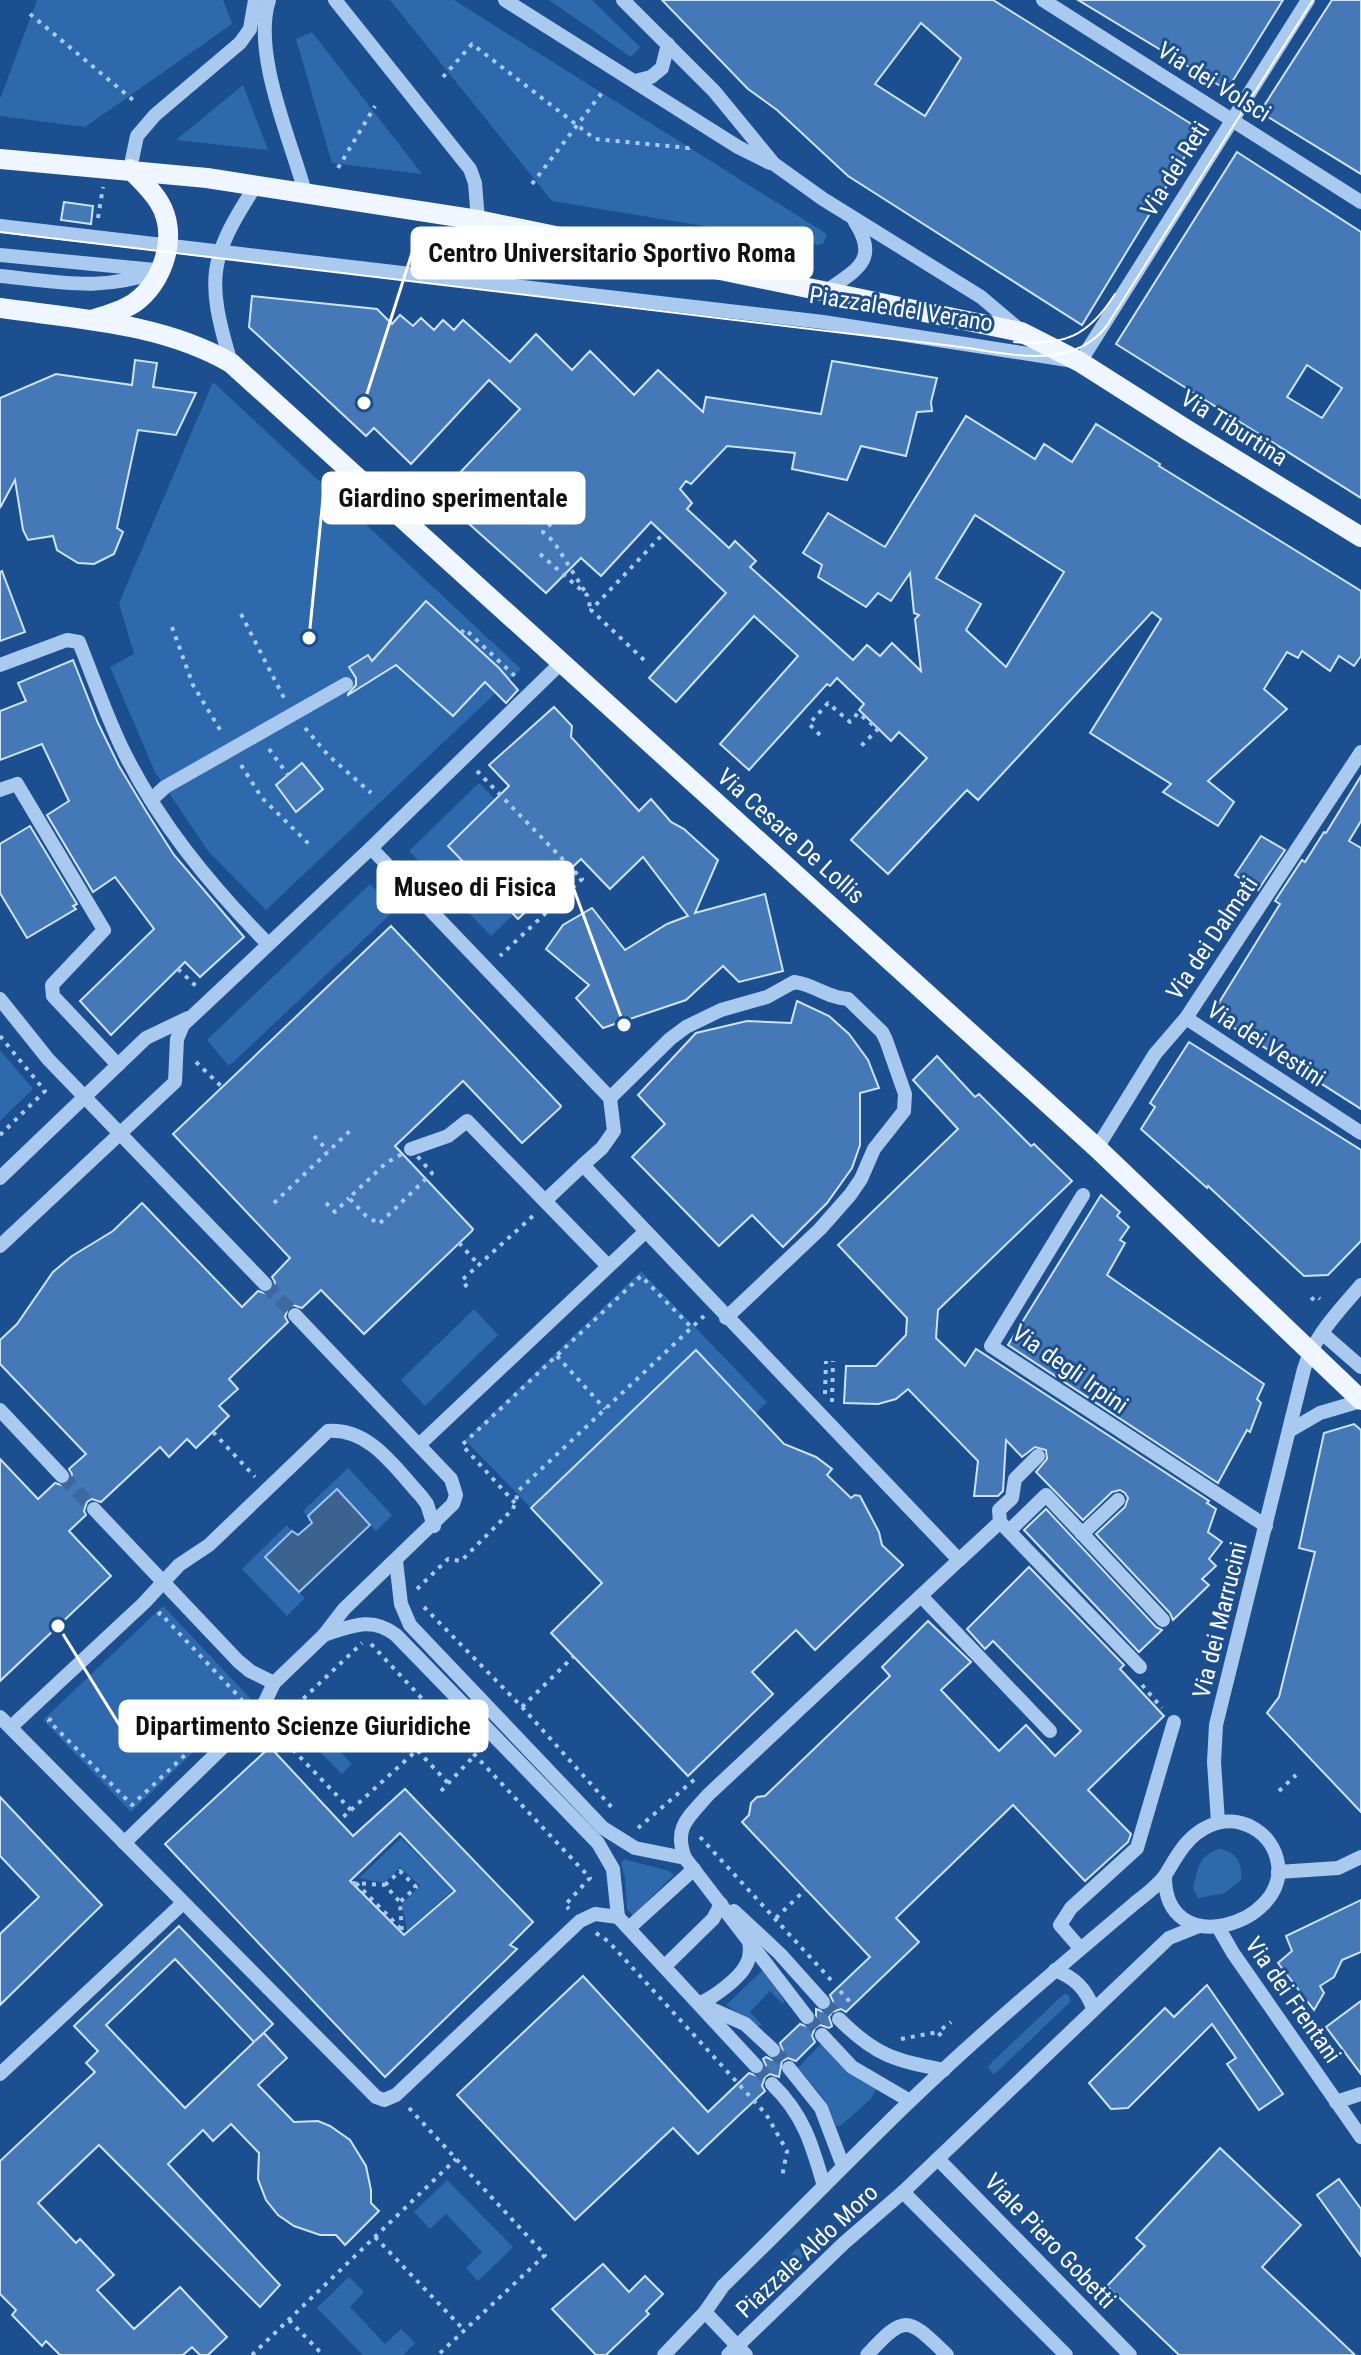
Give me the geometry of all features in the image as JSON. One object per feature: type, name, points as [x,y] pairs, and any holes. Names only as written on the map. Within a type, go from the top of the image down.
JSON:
[{"type":"main road","name":"Piazzale del Verano","points":[[0,159],[130,169],[256,185],[478,220],[1021,332],[1080,362]]},
{"type":"main road","points":[[94,319],[122,310],[136,301],[160,271],[167,247],[167,227],[162,208],[130,169]]},
{"type":"main road","points":[[0,308],[94,319],[190,343],[231,363]]},
{"type":"main road","name":"Via Tiburtina","points":[[1080,362],[1361,537]]},
{"type":"main road","name":"Via Cesare De Lollis","points":[[231,363],[1097,1148],[1361,1400]]},
{"type":"street","points":[[130,169],[137,136],[155,115],[240,43],[250,29],[255,0]]},
{"type":"street","points":[[269,0],[264,22],[264,50],[305,192]]},
{"type":"street","points":[[335,0],[470,169],[475,183],[478,220]]},
{"type":"street","name":"Piazzale del Verano","points":[[505,0],[738,147],[774,164],[853,218],[981,297],[1021,332]]},
{"type":"street","name":"Piazzale del Verano","points":[[623,0],[727,106],[774,164]]},
{"type":"street","name":"Via dei Volsci","points":[[1043,0],[1361,202]]},
{"type":"street","name":"Via dei Reti","points":[[1080,362],[1308,0]]},
{"type":"street","points":[[635,81],[651,77],[662,68],[666,62],[668,44]]},
{"type":"street","points":[[231,363],[216,307],[215,275],[229,227],[256,185]]},
{"type":"street","name":"Piazzale del Verano","points":[[828,290],[856,270],[866,256],[867,242],[853,218]]},
{"type":"street","name":"Piazzale del Verano","points":[[0,226],[823,322],[1080,362]]},
{"type":"street","points":[[0,255],[160,271]]},
{"type":"street","points":[[0,276],[97,285],[127,281],[160,271]]},
{"type":"street","points":[[0,665],[67,640],[79,642],[122,747],[151,800],[217,891],[268,944]]},
{"type":"street","points":[[0,1246],[175,1082],[177,1039],[192,1016],[562,662]]},
{"type":"street","points":[[151,800],[165,787],[346,684]]},
{"type":"street","name":"Via dei Dalmati","points":[[1097,1148],[1155,1054],[1186,1018],[1361,752]]},
{"type":"street","points":[[0,790],[17,784],[104,930],[52,985],[53,996],[118,1065]]},
{"type":"street","points":[[371,848],[610,1098],[614,1131],[602,1148],[547,1201]]},
{"type":"street","points":[[610,1098],[686,1027],[721,1010],[767,997],[794,982],[812,986],[834,999],[848,999],[882,1032],[905,1094],[906,1105],[900,1117],[874,1149],[850,1195],[820,1229],[726,1318]]},
{"type":"street","points":[[0,999],[48,1059],[265,1284]]},
{"type":"street","points":[[0,1178],[146,1038],[192,1016]]},
{"type":"street","name":"Via dei Vestini","points":[[1186,1018],[1361,1133]]},
{"type":"street","points":[[411,1149],[448,1136],[467,1121],[608,1266]]},
{"type":"street","points":[[583,1165],[959,1560]]},
{"type":"street","name":"Via degli Irpini","points":[[1083,1195],[991,1346],[1266,1526]]},
{"type":"street","points":[[420,1444],[645,1232]]},
{"type":"street","name":"Via dei Marrucini","points":[[1218,1822],[1214,1762],[1216,1725],[1310,1352],[1361,1285]]},
{"type":"street","points":[[124,1843],[250,1721],[265,1702],[274,1683],[324,1635],[344,1609],[434,1526],[453,1504],[456,1495],[451,1479],[420,1444],[295,1315]]},
{"type":"street","points":[[1322,1333],[1361,1367]]},
{"type":"street","points":[[1289,1431],[1320,1413],[1361,1400]]},
{"type":"street","points":[[0,1410],[62,1476]]},
{"type":"street","points":[[434,1526],[421,1496],[370,1442],[355,1433],[328,1431],[209,1545],[187,1558],[144,1603],[6,1721],[376,2097],[384,2100],[396,2095],[580,1921],[595,1914],[618,1917],[756,2066]]},
{"type":"street","points":[[1038,1456],[1015,1479],[1012,1498],[999,1510],[1005,1526],[1140,1667]]},
{"type":"street","points":[[807,2017],[689,1863],[680,1835],[686,1820],[708,1795],[959,1560],[1046,1495],[1163,1620]]},
{"type":"street","points":[[1082,1534],[1118,1500]]},
{"type":"street","points":[[94,1509],[238,1661],[274,1683]]},
{"type":"street","points":[[396,1561],[410,1625],[603,1828],[635,1848],[689,1863]]},
{"type":"street","points":[[921,1596],[1050,1731]]},
{"type":"street","points":[[324,1635],[368,1622],[386,1627],[396,1635],[598,1843],[613,1869],[618,1917]]},
{"type":"street","points":[[1080,1948],[1060,1925],[1062,1920],[1071,1908],[1137,1848],[1174,1722]]},
{"type":"street","points":[[1218,1822],[1244,1823],[1259,1832],[1271,1845],[1278,1872],[1338,1868],[1361,1857]]},
{"type":"street","name":"Piazzale Aldo Moro","points":[[1218,1822],[1192,1836],[1175,1856],[1165,1876],[910,2101],[723,2286],[705,2312],[737,2352],[844,2243],[903,2192],[1169,1938],[1199,1926],[1218,1927],[1248,1916],[1264,1903],[1274,1889],[1278,1872]]},
{"type":"street","points":[[629,1928],[689,1863]]},
{"type":"street","points":[[1165,1876],[1171,1905],[1182,1918],[1199,1926]]},
{"type":"street","points":[[665,1966],[713,1919],[718,1900]]},
{"type":"street","points":[[718,1900],[762,1936],[823,2002]]},
{"type":"street","points":[[0,2074],[183,1903]]},
{"type":"street","name":"Via dei Frentani","points":[[1218,1927],[1361,2137]]},
{"type":"street","points":[[700,2003],[712,1998],[744,1969],[749,1957],[749,1939]]},
{"type":"street","points":[[1055,1970],[1077,1982],[1088,1995],[1093,2008]]},
{"type":"street","points":[[700,2003],[745,2024],[773,2050]]},
{"type":"street","points":[[839,2019],[862,2041],[882,2054],[899,2061],[944,2070]]},
{"type":"street","points":[[822,2035],[852,2067],[910,2101]]},
{"type":"street","points":[[789,2068],[821,2108],[843,2166]]},
{"type":"street","points":[[772,2084],[805,2127],[824,2186]]},
{"type":"street","points":[[1336,2102],[1361,2094]]},
{"type":"street","name":"Viale Piero Gobetti","points":[[938,2159],[1130,2355]]},
{"type":"street","points":[[903,2192],[1066,2355]]},
{"type":"street","points":[[664,2355],[705,2312]]},
{"type":"street","points":[[867,2355],[893,2328],[906,2326],[917,2327],[947,2355]]},
{"type":"path","points":[[30,14],[133,100]]},
{"type":"path","points":[[443,77],[472,44],[595,139],[689,148],[691,145]]},
{"type":"path","points":[[532,184],[604,90]]},
{"type":"path","points":[[338,168],[375,106]]},
{"type":"path","points":[[97,224],[105,167]]},
{"type":"path","points":[[550,496],[570,513]]},
{"type":"path","points":[[565,509],[543,532],[554,542],[587,595],[591,610],[644,660]]},
{"type":"path","points":[[591,610],[663,534]]},
{"type":"path","points":[[540,554],[587,595]]},
{"type":"path","points":[[471,622],[463,631],[531,692]]},
{"type":"path","points":[[820,735],[809,724],[828,703],[850,722],[858,713],[878,729],[860,747]]},
{"type":"path","points":[[259,733],[288,775]]},
{"type":"path","points":[[464,758],[582,879],[487,969]]},
{"type":"path","points":[[178,969],[210,999]]},
{"type":"path","points":[[0,1036],[45,1091],[0,1135]]},
{"type":"path","points":[[175,1082],[196,1061],[222,1087]]},
{"type":"path","points":[[274,1203],[353,1128]]},
{"type":"path","points":[[314,1136],[328,1151]]},
{"type":"path","points":[[326,1203],[335,1212],[386,1163],[411,1149],[432,1173],[379,1224]]},
{"type":"path","points":[[349,1198],[383,1230]]},
{"type":"path","points":[[467,1287],[462,1280],[547,1201]]},
{"type":"path","points":[[459,1243],[479,1265]]},
{"type":"path","points":[[462,1445],[641,1276],[691,1327]]},
{"type":"path","points":[[1311,1300],[1316,1296],[1320,1299]]},
{"type":"path","points":[[624,1820],[522,1707],[406,1599],[448,1559],[461,1561],[513,1509],[519,1490],[715,1306]]},
{"type":"path","points":[[557,1356],[605,1409]]},
{"type":"path","points":[[826,1361],[826,1369]]},
{"type":"path","points":[[820,1415],[832,1404],[833,1361]]},
{"type":"path","points":[[213,1432],[248,1469]]},
{"type":"path","points":[[454,1439],[515,1503]]},
{"type":"path","points":[[149,1623],[160,1613],[243,1699],[237,1704],[265,1734],[366,1639],[590,1878],[565,1905],[580,1921],[609,1942],[766,2114],[787,2151],[782,2177]]},
{"type":"path","points":[[522,1707],[573,1657]]},
{"type":"path","points":[[1140,1667],[1138,1681],[1174,1722]]},
{"type":"path","points":[[60,1710],[49,1721],[132,1805],[206,1735]]},
{"type":"path","points":[[272,1728],[351,1810]]},
{"type":"path","points":[[342,1818],[417,1750],[448,1783]]},
{"type":"path","points":[[441,1791],[475,1755]]},
{"type":"path","points":[[1279,1791],[1296,1775]]},
{"type":"path","points":[[668,1803],[857,2008]]},
{"type":"path","points":[[385,1885],[400,1871],[416,1887],[400,1902]]},
{"type":"path","points":[[354,1883],[385,1885],[400,1902],[402,1932],[354,1883]]},
{"type":"path","points":[[776,1918],[806,1889]]},
{"type":"path","points":[[893,2039],[940,2034],[951,2022]]},
{"type":"path","points":[[396,2095],[545,2255],[438,2355]]},
{"type":"path","points":[[252,2355],[456,2159]]},
{"type":"path","points":[[375,2237],[464,2330]]},
{"type":"path","points":[[289,2320],[323,2355]]},
{"type":"shaded area","points":[[37,0],[223,0],[232,24],[85,127],[0,116],[0,99]]},
{"type":"shaded area","points":[[390,0],[454,0],[827,234],[823,244],[552,201]]},
{"type":"shaded area","points":[[549,0],[592,0],[640,47],[631,57]]},
{"type":"shaded area","points":[[312,32],[422,174],[332,163],[296,39]]},
{"type":"shaded area","points":[[243,85],[268,150],[176,140]]},
{"type":"shaded area","points":[[213,382],[521,669],[266,910],[208,851],[155,772],[110,667],[134,654],[119,603]]},
{"type":"shaded area","points":[[479,783],[495,799],[448,846],[514,914],[491,936],[409,851]]},
{"type":"shaded area","points":[[370,884],[395,910],[229,1066],[207,1040]]},
{"type":"shaded area","points":[[0,1050],[33,1089],[0,1121]]},
{"type":"shaded area","points":[[641,1271],[767,1402],[756,1413],[696,1350],[531,1508],[465,1440]]},
{"type":"shaded area","points":[[474,1309],[498,1335],[425,1406],[401,1380]]},
{"type":"shaded area","points":[[348,1468],[392,1515],[376,1531],[337,1490],[308,1516],[303,1511]]},
{"type":"shaded area","points":[[337,1489],[370,1525],[299,1592],[265,1557],[292,1531],[298,1535],[312,1523],[308,1516]]},
{"type":"shaded area","points":[[287,1525],[292,1531],[266,1557],[305,1598],[287,1616],[242,1569]]},
{"type":"shaded area","points":[[163,1606],[250,1698],[131,1812],[43,1720]]},
{"type":"shaded area","points":[[315,1725],[352,1764],[342,1774],[304,1736]]},
{"type":"shaded area","points":[[401,1838],[453,1890],[407,1931],[402,1904],[420,1886],[400,1867],[384,1883],[359,1878]]},
{"type":"shaded area","points":[[1219,1849],[1230,1852],[1237,1859],[1241,1880],[1225,1893],[1198,1898],[1193,1888],[1200,1864],[1207,1855]]},
{"type":"shaded area","points":[[624,1859],[674,1875],[633,1915],[627,1910],[621,1863]]},
{"type":"shaded area","points":[[765,1968],[784,2001],[783,2004],[770,1991],[750,2012],[762,2025],[756,2026],[726,2005]]},
{"type":"shaded area","points":[[1064,1994],[1069,1995],[1070,2002],[993,2074],[988,2067],[991,2063]]},
{"type":"shaded area","points":[[821,2044],[859,2080],[876,2089],[871,2099],[840,2126],[836,2126],[825,2100],[798,2068]]},
{"type":"shaded area","points":[[447,2180],[513,2247],[478,2281],[466,2268],[482,2252],[446,2214],[430,2229],[414,2212]]},
{"type":"shaded area","points":[[816,2234],[820,2238],[816,2245],[745,2312],[738,2312],[737,2306],[810,2236]]},
{"type":"shaded area","points":[[349,2277],[364,2292],[350,2307],[385,2344],[401,2329],[415,2343],[403,2355],[363,2355],[317,2308]]},
{"type":"building","points":[[662,0],[993,0],[1201,130],[1082,325],[848,176],[777,110],[748,89]],"holes":[[[921,23],[961,58],[925,116],[875,84]]]},
{"type":"building","points":[[1078,0],[1283,0],[1227,90]]},
{"type":"building","points":[[1332,0],[1361,0],[1361,174],[1260,112]]},
{"type":"building","points":[[1237,152],[1361,232],[1361,498],[1116,344]],"holes":[[[1307,365],[1342,388],[1322,418],[1287,397]]]},
{"type":"building","points":[[64,202],[93,206],[91,224],[61,220]]},
{"type":"building","points":[[252,296],[377,309],[392,324],[400,315],[413,326],[421,318],[434,330],[443,320],[454,330],[463,320],[510,362],[536,334],[572,370],[590,351],[634,395],[658,370],[703,412],[706,397],[821,414],[832,361],[937,378],[932,411],[917,412],[906,456],[861,446],[847,480],[792,469],[795,453],[727,446],[691,484],[686,481],[680,489],[692,503],[687,509],[729,548],[735,541],[756,561],[750,567],[853,660],[867,645],[880,656],[892,643],[921,671],[915,619],[919,615],[914,613],[910,573],[891,601],[878,593],[866,607],[818,577],[822,565],[803,553],[828,513],[885,547],[966,416],[1035,459],[1044,444],[1072,462],[1096,424],[1361,591],[1361,656],[1354,666],[1339,656],[1330,671],[1302,651],[1298,658],[1287,652],[1264,689],[1287,709],[1208,781],[1234,802],[1218,826],[1163,792],[1171,784],[1090,733],[1161,619],[1152,612],[978,800],[967,790],[888,874],[851,840],[927,758],[899,732],[891,741],[859,710],[864,704],[837,678],[830,686],[827,684],[749,770],[720,744],[798,656],[754,616],[676,702],[649,678],[726,593],[651,522],[601,576],[581,558],[546,593],[438,496],[520,409],[489,380],[411,464],[374,428],[366,436],[249,327]],"holes":[[[975,515],[1064,572],[1006,667],[966,630],[981,604],[936,578]]]},
{"type":"building","points":[[135,360],[157,363],[153,387],[196,393],[176,435],[138,430],[117,528],[123,532],[114,554],[94,564],[78,563],[57,550],[53,536],[28,540],[23,530],[15,480],[0,508],[0,398],[56,374],[132,385]]},
{"type":"building","points":[[0,572],[25,632],[0,641]]},
{"type":"building","points":[[426,601],[499,668],[518,690],[506,703],[485,682],[453,716],[396,665],[348,695],[356,685],[356,678],[349,667],[368,655],[372,661]]},
{"type":"building","points":[[73,660],[98,723],[146,811],[174,855],[244,937],[200,977],[185,962],[111,1035],[80,1001],[154,929],[115,877],[93,892],[47,815],[69,801],[42,744],[0,760],[0,711],[26,701],[18,683]]},
{"type":"building","points":[[554,707],[572,726],[571,737],[639,811],[651,799],[671,822],[684,829],[718,860],[695,913],[765,894],[783,971],[739,982],[723,966],[686,1000],[603,1028],[576,998],[589,985],[546,949],[563,925],[592,908],[625,950],[667,924],[688,916],[643,857],[610,889],[581,859],[518,919],[448,846],[509,786],[489,765]]},
{"type":"building","points":[[302,763],[323,789],[296,812],[276,785]]},
{"type":"building","points":[[1361,776],[1361,821],[1349,841],[1361,848],[1361,1109],[1212,1014],[1280,904],[1275,901],[1302,860],[1305,862],[1326,833]]},
{"type":"building","points":[[30,826],[77,904],[73,906],[76,909],[27,938],[0,893],[0,844]]},
{"type":"building","points":[[1261,836],[1285,850],[1258,890],[1235,875]]},
{"type":"building","points":[[391,926],[560,1108],[522,1143],[463,1081],[395,1146],[472,1231],[364,1334],[321,1290],[302,1308],[293,1305],[288,1308],[285,1317],[288,1322],[229,1379],[238,1389],[219,1406],[229,1416],[196,1448],[187,1439],[169,1457],[160,1447],[101,1502],[92,1499],[87,1502],[86,1515],[69,1531],[111,1576],[0,1681],[0,1459],[38,1499],[55,1483],[64,1486],[69,1483],[72,1474],[69,1469],[86,1454],[0,1364],[0,1340],[17,1324],[53,1272],[72,1256],[113,1231],[142,1203],[242,1307],[258,1291],[267,1294],[272,1291],[275,1282],[272,1277],[290,1258],[173,1134]]},
{"type":"building","points":[[797,1001],[829,1016],[849,1034],[868,1060],[879,1088],[860,1093],[860,1145],[852,1168],[827,1203],[783,1247],[752,1215],[719,1246],[632,1157],[665,1124],[638,1095],[696,1033],[747,1021],[791,1023]]},
{"type":"building","points":[[1189,1042],[1361,1150],[1361,1241],[1328,1275],[1304,1276],[1208,1186],[1141,1129],[1155,1107],[1150,1103]]},
{"type":"building","points":[[937,1056],[975,1097],[979,1094],[1031,1146],[1034,1144],[1072,1181],[938,1310],[936,1338],[965,1366],[976,1349],[1209,1501],[1207,1503],[1216,1509],[1208,1532],[1222,1542],[1209,1559],[1216,1566],[1202,1579],[1209,1585],[1173,1620],[1170,1613],[1096,1534],[1125,1507],[1128,1498],[1125,1493],[1120,1490],[1112,1492],[1083,1520],[1036,1472],[1047,1459],[1046,1450],[1035,1447],[1022,1457],[1006,1440],[1003,1491],[998,1496],[974,1496],[978,1461],[908,1389],[896,1399],[878,1404],[844,1403],[846,1366],[876,1366],[906,1335],[907,1318],[838,1245],[958,1129],[913,1080]]},
{"type":"building","points":[[1101,1195],[1120,1212],[1117,1216],[1129,1227],[1120,1240],[1125,1243],[1107,1275],[1264,1384],[1257,1399],[1261,1403],[1250,1432],[1247,1430],[1218,1483],[1008,1345]]},
{"type":"building","points":[[696,1350],[784,1444],[816,1457],[832,1469],[827,1475],[851,1498],[860,1496],[879,1532],[882,1545],[903,1565],[815,1650],[796,1630],[752,1672],[773,1694],[688,1776],[551,1633],[602,1583],[531,1508]]},
{"type":"building","points":[[1354,1424],[1361,1430],[1361,1812],[1267,1713],[1279,1697],[1315,1552],[1299,1548],[1324,1433]]},
{"type":"building","points":[[1046,1509],[1162,1630],[1139,1652],[1024,1530]]},
{"type":"building","points":[[1029,1567],[1124,1665],[1120,1669],[1164,1716],[1088,1790],[1131,1834],[1128,1842],[1085,1881],[1013,1805],[896,1918],[919,1942],[846,2012],[841,2009],[832,2012],[829,2017],[832,2026],[815,2028],[812,2036],[815,2042],[796,2061],[788,2058],[782,2061],[779,2077],[770,2074],[765,2077],[762,2086],[765,2091],[698,2154],[673,2128],[575,2220],[457,2095],[583,1976],[708,2112],[749,2073],[757,2076],[763,2073],[766,2065],[763,2059],[780,2057],[783,2051],[780,2043],[800,2024],[808,2027],[814,2024],[816,2009],[824,2012],[830,2009],[833,2001],[830,1995],[870,1957],[742,1822],[749,1815],[751,1803],[757,1797],[765,1796],[890,1676],[882,1667],[928,1621],[971,1662],[941,1690],[999,1751],[1026,1725],[1055,1756],[1081,1731],[993,1641],[985,1649],[967,1629]]},
{"type":"building","points":[[270,1747],[353,1836],[405,1789],[533,1922],[510,1945],[517,1949],[385,2077],[165,1844]],"holes":[[[400,1833],[455,1891],[404,1935],[350,1881]]]},
{"type":"building","points":[[0,1797],[102,1905],[0,2005],[0,1934],[39,1897],[0,1856]]},
{"type":"building","points":[[1361,1900],[1361,1952],[1342,1960],[1334,1977],[1320,1986],[1324,1993],[1314,2010],[1278,1963],[1292,1951],[1286,1936]]},
{"type":"building","points":[[179,1926],[273,2024],[255,2041],[264,2033],[287,2058],[258,2085],[294,2122],[318,2121],[350,2140],[366,2166],[371,2203],[379,2211],[345,2245],[336,2235],[320,2235],[294,2226],[278,2215],[266,2200],[258,2179],[259,2153],[231,2124],[213,2141],[203,2130],[168,2164],[280,2285],[260,2307],[99,2145],[38,2203],[76,2243],[80,2239],[114,2275],[97,2290],[134,2329],[180,2287],[227,2337],[208,2355],[200,2355],[192,2347],[183,2355],[60,2355],[46,2341],[42,2346],[12,2315],[16,2310],[0,2294],[0,2161],[95,2072],[86,2063],[98,2051],[74,2026]],"holes":[[[175,1959],[254,2042],[185,2108],[106,2025]]]},
{"type":"building","points":[[1207,1985],[1283,2094],[1259,2110],[1227,2064],[1236,2058],[1212,2024],[1128,2108],[1111,2109],[1089,2083],[1165,2008],[1174,2017]]},
{"type":"building","points":[[1361,2001],[1361,2074],[1326,2027]]},
{"type":"building","points":[[1220,2148],[1301,2225],[1262,2267],[1355,2355],[1179,2355],[1107,2286],[1145,2246],[1136,2238]]},
{"type":"building","points":[[1339,2179],[1361,2209],[1361,2256],[1317,2195]]},
{"type":"building","points":[[603,2264],[629,2292],[645,2276],[663,2294],[646,2311],[649,2314],[606,2355],[596,2355],[552,2309]]},
{"type":"tunnel","points":[[265,1284],[295,1315]]},
{"type":"tunnel","points":[[62,1476],[94,1509]]},
{"type":"tunnel","points":[[823,2002],[839,2019]]},
{"type":"tunnel","points":[[807,2017],[822,2035]]},
{"type":"tunnel","points":[[773,2050],[789,2068]]},
{"type":"tunnel","points":[[756,2066],[772,2084]]},
{"type":"tram line","points":[[0,232],[1014,355],[1055,355],[1091,341],[1106,327],[1313,0]]},
{"type":"tram line","points":[[1014,342],[1047,342],[1073,336],[1095,320],[1115,294]]},
{"type":"place","name":"Centro Universitario Sportivo Roma","points":[[364,403]]},
{"type":"place","name":"Giardino sperimentale","points":[[309,638]]},
{"type":"place","name":"Museo di Fisica","points":[[624,1025]]},
{"type":"place","name":"Dipartimento Scienze Giuridiche","points":[[58,1626]]}]
